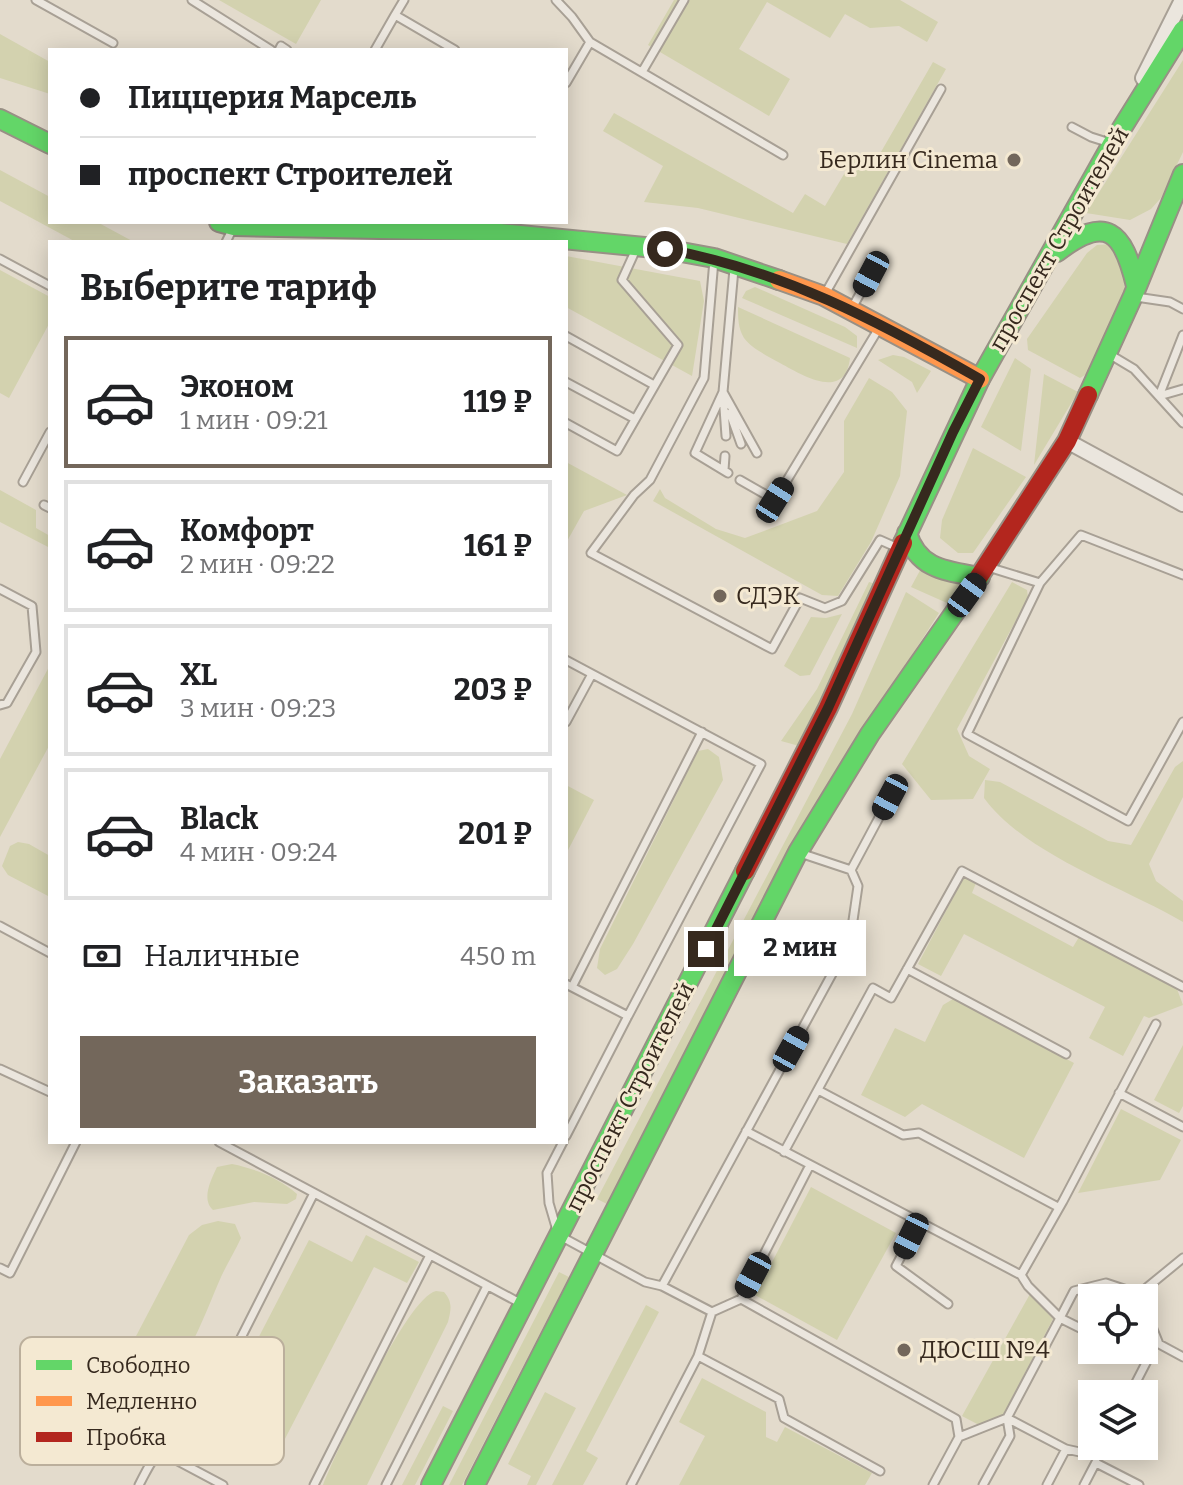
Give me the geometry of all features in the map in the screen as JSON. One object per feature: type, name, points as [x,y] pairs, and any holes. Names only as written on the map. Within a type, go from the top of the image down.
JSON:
[{"type":"main road","name":"проспект Строителей","points":[[431,1485],[828,708],[980,379],[1112,144],[1183,30]]},
{"type":"main road","points":[[0,119],[48,143]]},
{"type":"main road","name":"проспект Строителей","points":[[475,1485],[798,852],[870,734],[983,572],[1067,441],[1183,174]]},
{"type":"main road","points":[[226,230],[458,236],[483,227],[528,238],[559,240]]},
{"type":"main road","points":[[1045,263],[1074,237],[1096,229],[1109,231],[1131,259],[1134,291]]},
{"type":"main road","points":[[568,241],[637,245],[734,263],[824,296],[980,379]]},
{"type":"main road","points":[[904,541],[934,565],[954,573],[983,572]]},
{"type":"street","points":[[1112,144],[1181,1]]},
{"type":"street","points":[[1067,441],[1183,504]]},
{"type":"lane","points":[[36,0],[113,43]]},
{"type":"lane","points":[[192,0],[268,48]]},
{"type":"lane","points":[[376,48],[404,0]]},
{"type":"lane","points":[[556,0],[590,42],[783,155]]},
{"type":"lane","points":[[642,72],[684,0]]},
{"type":"lane","points":[[395,15],[452,48]]},
{"type":"lane","points":[[568,80],[590,42]]},
{"type":"lane","points":[[824,296],[941,89]]},
{"type":"lane","points":[[1072,127],[1112,144]]},
{"type":"lane","points":[[568,424],[617,451],[678,345],[622,280],[637,245]]},
{"type":"lane","points":[[714,258],[704,378],[650,480],[634,495],[591,553],[772,649],[800,598],[825,608],[842,601],[880,540],[904,541]]},
{"type":"lane","points":[[0,259],[48,285]]},
{"type":"lane","points":[[726,436],[723,392],[734,263]]},
{"type":"lane","points":[[851,310],[871,274]]},
{"type":"lane","points":[[1134,291],[1183,309]]},
{"type":"lane","points":[[740,480],[775,500],[881,325]]},
{"type":"lane","points":[[1159,396],[1183,335]]},
{"type":"lane","points":[[568,337],[654,385]]},
{"type":"lane","points":[[1107,353],[1134,369],[1183,423]]},
{"type":"lane","points":[[568,383],[635,419]]},
{"type":"lane","points":[[1159,396],[1183,389]]},
{"type":"lane","points":[[723,392],[741,444]]},
{"type":"lane","points":[[723,392],[757,453]]},
{"type":"lane","points":[[723,392],[695,453],[726,471],[725,456]]},
{"type":"lane","points":[[23,482],[48,436]]},
{"type":"lane","points":[[752,487],[754,474]]},
{"type":"lane","points":[[1183,575],[1081,535],[1040,583],[967,734],[1128,821],[1183,722]]},
{"type":"lane","points":[[983,572],[1040,583]]},
{"type":"lane","points":[[0,589],[32,606],[36,652],[7,703],[0,705]]},
{"type":"lane","points":[[568,661],[761,764],[568,1132]]},
{"type":"lane","points":[[568,718],[592,674]]},
{"type":"lane","points":[[628,1016],[569,986],[702,732]]},
{"type":"lane","points":[[851,870],[890,797]]},
{"type":"lane","points":[[662,1286],[850,941],[858,886],[851,870],[798,852]]},
{"type":"lane","points":[[784,1152],[873,988],[891,998],[962,871],[1183,987]]},
{"type":"lane","points":[[0,926],[48,952]]},
{"type":"lane","points":[[907,969],[1066,1054]]},
{"type":"lane","points":[[1021,1275],[1156,1024]]},
{"type":"lane","points":[[0,1069],[48,1091]]},
{"type":"lane","points":[[818,1090],[903,1135],[919,1133],[1058,1207]]},
{"type":"lane","points":[[1119,1093],[1183,1127]]},
{"type":"lane","points":[[746,1131],[1021,1275],[1060,1318],[1078,1327]]},
{"type":"lane","points":[[0,1268],[10,1273],[75,1144]]},
{"type":"lane","points":[[222,1144],[522,1304]]},
{"type":"lane","points":[[562,1144],[547,1173],[549,1203],[558,1235],[645,1282],[662,1286],[712,1312]]},
{"type":"lane","points":[[631,1485],[698,1356],[712,1312],[741,1299],[810,1165]]},
{"type":"lane","points":[[241,1337],[314,1193]]},
{"type":"lane","points":[[919,1222],[896,1266],[948,1304]]},
{"type":"lane","points":[[314,1485],[430,1255]]},
{"type":"lane","points":[[1154,1284],[1183,1258]]},
{"type":"lane","points":[[386,1485],[487,1286]]},
{"type":"lane","points":[[983,1485],[1010,1436],[1007,1418],[1074,1291],[1078,1290]]},
{"type":"lane","points":[[741,1299],[956,1419],[959,1437],[933,1485]]},
{"type":"lane","points":[[1158,1342],[1183,1357]]},
{"type":"lane","points":[[698,1356],[779,1399],[784,1418],[880,1471]]},
{"type":"lane","points":[[959,1437],[1007,1418],[1078,1453]]},
{"type":"lane","points":[[1047,1485],[1066,1449]]},
{"type":"lane","points":[[1084,1485],[1097,1460],[1139,1485]]},
{"type":"lane","points":[[139,1485],[149,1465]]},
{"type":"lane","points":[[185,1465],[223,1485]]},
{"type":"green space","points":[[219,0],[321,0],[296,44]]},
{"type":"green space","points":[[674,0],[900,0],[938,22],[927,42],[899,26],[870,28],[845,14],[830,38],[767,2],[739,49],[790,79],[769,116],[648,45]]},
{"type":"green space","points":[[0,34],[48,61],[48,93],[0,78]]},
{"type":"green space","points":[[1183,60],[1183,152],[1161,198],[1151,209],[1130,220],[1086,213]]},
{"type":"green space","points":[[933,62],[946,69],[847,244],[698,208],[644,202],[663,166],[603,131],[614,113],[793,213],[805,194],[825,206],[856,154],[874,164]]},
{"type":"green space","points":[[0,170],[48,196],[48,224],[101,224],[130,240],[72,240],[0,201]]},
{"type":"green space","points":[[1113,244],[1121,249],[1125,289],[1092,371],[1080,378],[1028,350],[1027,339],[1087,253],[1097,245]]},
{"type":"green space","points":[[568,256],[700,281],[704,301],[692,376],[568,308]]},
{"type":"green space","points":[[0,270],[48,296],[48,326],[9,398],[0,393]]},
{"type":"green space","points":[[755,287],[845,327],[857,336],[857,348],[742,298],[746,291]]},
{"type":"green space","points":[[738,307],[850,358],[846,371],[840,379],[821,382],[760,352],[742,334]]},
{"type":"green space","points":[[893,355],[904,357],[931,371],[917,393],[912,382],[878,360]]},
{"type":"green space","points":[[1015,358],[1031,369],[1021,451],[981,427]]},
{"type":"green space","points":[[1044,374],[1078,392],[1034,465]]},
{"type":"green space","points":[[869,378],[892,392],[907,411],[900,476],[871,542],[838,596],[822,595],[653,501],[660,489],[665,498],[716,529],[745,538],[817,511],[844,472],[844,421]]},
{"type":"green space","points":[[973,448],[1026,477],[973,553],[958,553],[940,538],[942,520]]},
{"type":"green space","points":[[568,463],[627,495],[584,511],[568,539]]},
{"type":"green space","points":[[0,490],[36,510],[36,528],[48,535],[48,547],[0,522]]},
{"type":"green space","points":[[923,565],[959,585],[947,603],[911,587]]},
{"type":"green space","points":[[869,582],[876,584],[803,747],[781,741],[817,689]]},
{"type":"green space","points":[[1012,582],[1027,590],[1028,598],[957,729],[969,756],[990,769],[973,799],[931,800],[902,764]]},
{"type":"green space","points":[[906,592],[939,613],[814,807],[607,1204],[597,1199],[852,714]]},
{"type":"green space","points":[[842,614],[810,675],[800,676],[784,666],[811,617],[826,618]]},
{"type":"green space","points":[[48,669],[48,748],[0,837],[0,759]]},
{"type":"green space","points":[[708,749],[719,757],[723,780],[633,944],[617,969],[605,975],[597,968],[600,949],[698,751]]},
{"type":"green space","points":[[1183,761],[1183,797],[1149,864],[1156,881],[1183,901],[1183,922],[1049,853],[1002,818],[984,798],[985,780],[1000,782],[1108,841],[1131,845],[1175,767]]},
{"type":"green space","points":[[568,786],[594,800],[568,850]]},
{"type":"green space","points":[[18,842],[29,844],[48,855],[48,896],[8,875],[2,866],[10,846]]},
{"type":"green space","points":[[964,877],[976,883],[972,893],[1073,947],[1079,937],[1177,989],[1183,1005],[1149,1018],[1144,1016],[1123,1056],[1089,1038],[1105,1007],[964,934],[941,976],[918,964]]},
{"type":"green space","points":[[953,999],[1074,1063],[1024,1158],[922,1104],[905,1117],[861,1095],[895,1028],[925,1042],[943,1005]]},
{"type":"green space","points":[[1183,1045],[1183,1106],[1179,1113],[1154,1100]]},
{"type":"green space","points":[[1121,1109],[1181,1140],[1160,1180],[1078,1193]]},
{"type":"green space","points":[[232,1164],[275,1179],[297,1194],[296,1199],[287,1204],[254,1202],[213,1210],[207,1195],[212,1178],[217,1167]]},
{"type":"green space","points":[[811,1187],[896,1233],[837,1340],[755,1295]]},
{"type":"green space","points":[[218,1221],[235,1224],[241,1238],[194,1337],[136,1337],[189,1235],[202,1225]]},
{"type":"green space","points":[[366,1235],[419,1262],[407,1283],[374,1267],[284,1441],[284,1337],[259,1337],[309,1240],[352,1262]]},
{"type":"green space","points":[[559,1272],[569,1277],[462,1485],[449,1485]]},
{"type":"green space","points":[[436,1291],[444,1292],[449,1299],[448,1322],[367,1485],[323,1485],[391,1346],[423,1300]]},
{"type":"green space","points":[[1030,1294],[1053,1319],[1003,1415],[979,1425],[962,1416]]},
{"type":"green space","points":[[646,1305],[659,1312],[586,1451],[598,1458],[583,1485],[552,1485]]},
{"type":"green space","points":[[702,1378],[766,1412],[766,1437],[777,1442],[785,1427],[872,1473],[865,1485],[679,1485],[705,1436],[679,1422]]},
{"type":"green space","points":[[545,1392],[576,1408],[536,1485],[527,1485],[531,1476],[508,1464]]},
{"type":"green space","points":[[443,1406],[453,1411],[415,1485],[402,1485]]},
{"type":"traffic: fast","points":[[903,543],[980,379],[1112,144],[1183,30]]},
{"type":"traffic: fast","points":[[0,119],[48,143]]},
{"type":"traffic: fast","points":[[1088,395],[1183,174]]},
{"type":"traffic: fast","points":[[226,224],[480,231],[665,249],[714,258],[779,280]]},
{"type":"traffic: fast","points":[[1057,252],[1089,234],[1110,234],[1125,252],[1136,286]]},
{"type":"traffic: fast","points":[[907,533],[918,555],[926,562],[945,570],[980,577]]},
{"type":"traffic: fast","points":[[475,1485],[798,852],[870,734],[971,589]]},
{"type":"traffic: fast","points":[[431,1485],[745,871]]},
{"type":"traffic: slow","points":[[779,280],[824,296],[980,379]]},
{"type":"traffic: jam","points":[[971,589],[1067,441],[1088,395]]},
{"type":"traffic: jam","points":[[745,871],[828,708],[903,543]]},
{"type":"place","name":"Берлин Cinema","points":[[1014,160]]},
{"type":"place","name":"СДЭК","points":[[720,596]]},
{"type":"place","name":"ДЮСШ №4","points":[[904,1350]]},
{"type":"route","points":[[665,249],[734,263],[824,296],[980,379],[828,708],[706,949]]}]
